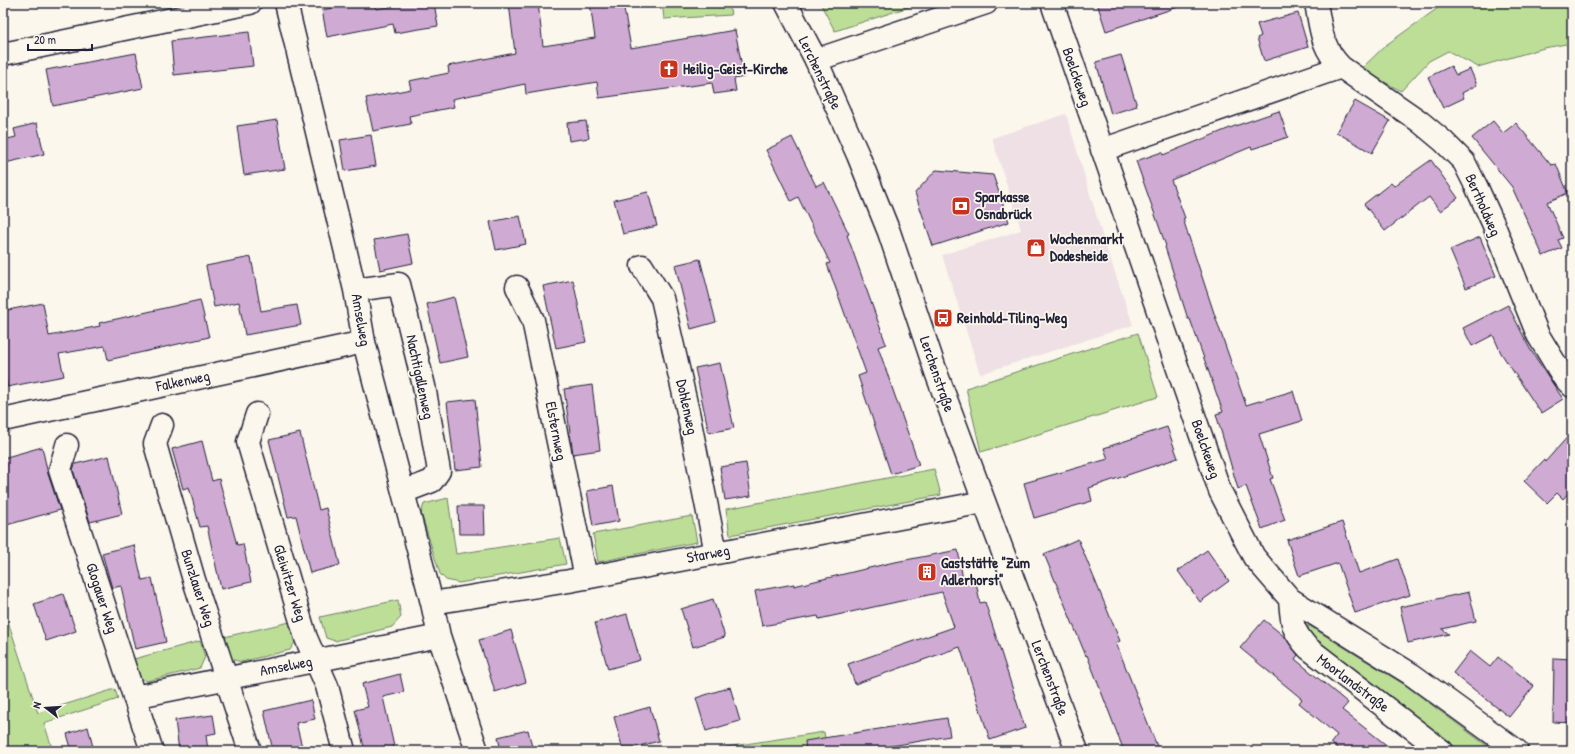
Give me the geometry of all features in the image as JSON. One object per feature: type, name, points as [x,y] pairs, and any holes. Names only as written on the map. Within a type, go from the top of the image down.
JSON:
[{"type":"street","points":[[3,54],[250,3]]},
{"type":"street","name":"Amselweg","points":[[286,3],[356,290],[364,342],[432,603],[439,636],[477,751]]},
{"type":"street","name":"Lerchenstraße","points":[[786,3],[816,60],[858,155],[889,232],[937,375],[1076,751]]},
{"type":"street","points":[[816,60],[986,3]]},
{"type":"street","name":"Boelckeweg","points":[[1052,3],[1220,491],[1254,557],[1290,599],[1411,674],[1517,751]]},
{"type":"street","name":"Bertholdweg","points":[[1316,3],[1325,44],[1331,57],[1341,67],[1419,121],[1443,141],[1464,162],[1478,188],[1538,335],[1564,378],[1572,386]]},
{"type":"street","points":[[1102,150],[1341,67]]},
{"type":"street","name":"Dohlenweg","points":[[642,266],[662,298],[688,412],[716,553]]},
{"type":"street","name":"Nachtigallenweg","points":[[356,290],[399,284],[424,386],[439,471],[432,481],[403,492]]},
{"type":"street","name":"Elsternweg","points":[[517,287],[534,320],[586,578]]},
{"type":"street","name":"Falkenweg","points":[[3,420],[364,342]]},
{"type":"street","name":"Gleiwitzer Weg","points":[[257,414],[248,442],[306,638],[327,686],[344,751]]},
{"type":"street","name":"Bunzlauer Weg","points":[[162,425],[155,444],[194,580],[250,751]]},
{"type":"street","name":"Glogauer Weg","points":[[67,445],[60,470],[152,751]]},
{"type":"street","name":"Starweg","points":[[432,603],[586,578],[984,502]]},
{"type":"street","name":"Moorlandstraße","points":[[1290,599],[1292,622],[1296,635],[1308,648],[1442,751]]},
{"type":"street","name":"Amselweg","points":[[134,697],[439,636]]},
{"type":"shaded area","name":"Wochenmarkt Dodesheide","points":[[1066,114],[1104,241],[1133,325],[980,374],[942,255],[1021,230],[992,138]]},
{"type":"green space","points":[[662,3],[729,3],[731,15],[664,19]]},
{"type":"green space","points":[[820,3],[921,3],[835,31]]},
{"type":"green space","points":[[1445,3],[1572,3],[1572,43],[1544,48],[1478,67],[1448,51],[1429,61],[1401,91],[1361,69],[1386,45]]},
{"type":"green space","points":[[1138,333],[1158,397],[981,452],[966,388]]},
{"type":"green space","points":[[934,469],[941,495],[730,535],[726,509]]},
{"type":"green space","points":[[448,498],[456,554],[560,538],[566,564],[459,583],[446,580],[440,574],[421,513],[424,504]]},
{"type":"green space","points":[[692,516],[697,542],[598,562],[593,534]]},
{"type":"green space","points":[[398,600],[401,617],[392,627],[335,641],[326,638],[320,617]]},
{"type":"green space","points":[[3,606],[38,713],[115,689],[118,699],[44,723],[53,751],[3,751]]},
{"type":"green space","points":[[290,622],[296,641],[290,650],[241,662],[231,659],[224,637]]},
{"type":"green space","points":[[1308,625],[1405,685],[1494,751],[1461,751],[1317,646],[1308,637]]},
{"type":"green space","points":[[200,641],[205,657],[200,668],[147,681],[140,678],[134,659]]},
{"type":"green space","points":[[824,732],[827,751],[727,751],[726,747]]},
{"type":"building","points":[[358,3],[375,3],[376,9],[413,3],[434,3],[438,26],[395,33],[393,24],[327,37],[322,10]]},
{"type":"building","points":[[509,3],[538,3],[543,46],[595,38],[590,3],[623,3],[631,48],[735,30],[744,77],[734,79],[736,91],[714,94],[712,83],[599,98],[597,82],[526,94],[525,84],[452,99],[454,107],[409,116],[411,124],[373,131],[366,98],[411,89],[409,81],[449,73],[448,66],[515,53]]},
{"type":"building","points":[[1097,3],[1180,3],[1181,6],[1106,31]]},
{"type":"building","points":[[1298,13],[1308,47],[1264,61],[1257,38],[1261,36],[1257,24]]},
{"type":"building","points":[[249,32],[253,66],[174,75],[171,41]]},
{"type":"building","points":[[136,53],[143,88],[53,106],[46,70]]},
{"type":"building","points":[[1121,55],[1137,106],[1111,114],[1096,62]]},
{"type":"building","points":[[1451,66],[1456,75],[1470,69],[1477,85],[1462,93],[1464,98],[1443,108],[1428,77]]},
{"type":"building","points":[[1355,101],[1390,121],[1372,153],[1336,132]]},
{"type":"building","points":[[1279,111],[1288,137],[1252,149],[1251,147],[1171,180],[1185,218],[1183,219],[1215,316],[1246,405],[1293,391],[1302,421],[1259,434],[1273,478],[1270,479],[1285,520],[1262,529],[1246,486],[1238,489],[1216,414],[1223,412],[1190,319],[1188,319],[1165,247],[1166,246],[1136,161],[1162,152],[1163,155],[1235,126]]},
{"type":"building","points":[[277,120],[285,169],[244,175],[237,126]]},
{"type":"building","points":[[586,121],[589,138],[569,141],[567,123]]},
{"type":"building","points":[[1493,121],[1503,133],[1516,123],[1551,165],[1556,164],[1568,193],[1547,202],[1563,238],[1558,240],[1562,248],[1543,256],[1512,187],[1472,138]]},
{"type":"building","points":[[37,123],[44,154],[5,163],[3,154],[3,140],[16,137],[14,129]]},
{"type":"building","points":[[371,135],[376,166],[345,171],[340,140]]},
{"type":"building","points":[[792,137],[816,186],[824,182],[849,234],[847,235],[886,344],[878,347],[919,465],[891,474],[858,376],[866,373],[827,264],[830,263],[798,197],[791,201],[766,150]]},
{"type":"building","points":[[1431,160],[1458,198],[1440,211],[1429,197],[1385,231],[1364,204],[1391,183],[1394,186]]},
{"type":"building","name":"Sparkasse Osnabrück","points":[[936,170],[993,175],[1009,222],[933,246],[915,193]]},
{"type":"building","points":[[648,192],[657,226],[623,234],[614,200]]},
{"type":"building","points":[[520,216],[526,244],[496,250],[490,222]]},
{"type":"building","points":[[407,234],[413,263],[380,270],[374,240]]},
{"type":"building","points":[[1480,237],[1496,276],[1466,288],[1450,250]]},
{"type":"building","points":[[251,257],[261,311],[297,305],[301,325],[245,335],[239,302],[214,307],[206,266]]},
{"type":"building","points":[[700,259],[716,322],[691,329],[675,265]]},
{"type":"building","points":[[573,280],[586,342],[556,348],[543,286]]},
{"type":"building","points":[[454,297],[468,357],[440,363],[427,304]]},
{"type":"building","points":[[200,300],[209,337],[108,360],[105,346],[59,354],[64,376],[7,387],[6,378],[3,378],[3,311],[43,303],[49,336],[100,326],[99,323]]},
{"type":"building","points":[[1508,305],[1530,349],[1563,399],[1541,413],[1501,353],[1493,335],[1472,346],[1463,328]]},
{"type":"building","points":[[720,363],[734,428],[709,433],[695,368]]},
{"type":"building","points":[[592,385],[600,450],[573,454],[564,389]]},
{"type":"building","points":[[475,399],[482,467],[455,470],[447,402]]},
{"type":"building","points":[[1167,427],[1178,458],[1089,488],[1092,501],[1034,518],[1024,483],[1108,459],[1104,448]]},
{"type":"building","points":[[1572,432],[1572,489],[1563,499],[1557,493],[1547,503],[1524,481],[1544,460],[1545,462]]},
{"type":"building","points":[[300,433],[319,510],[326,508],[340,565],[310,573],[296,516],[288,517],[269,440]]},
{"type":"building","points":[[202,441],[212,481],[219,479],[237,545],[243,544],[251,582],[221,589],[207,526],[200,527],[189,487],[183,489],[172,449]]},
{"type":"building","points":[[42,447],[48,474],[60,510],[3,526],[3,458]]},
{"type":"building","points":[[109,456],[122,514],[90,522],[73,470],[75,464]]},
{"type":"building","points":[[746,463],[751,496],[725,500],[720,467]]},
{"type":"building","points":[[613,486],[619,521],[593,526],[587,491]]},
{"type":"building","points":[[458,506],[484,506],[485,534],[459,534]]},
{"type":"building","points":[[1342,522],[1359,573],[1398,559],[1410,595],[1355,613],[1338,563],[1299,576],[1287,540]]},
{"type":"building","points":[[1078,539],[1120,641],[1116,643],[1159,751],[1124,751],[1087,655],[1086,656],[1044,554]]},
{"type":"building","points":[[134,545],[142,580],[152,578],[166,642],[135,649],[121,586],[112,588],[102,553]]},
{"type":"building","points":[[958,550],[963,580],[975,577],[980,603],[985,602],[1025,728],[990,740],[960,647],[855,684],[848,664],[954,627],[942,592],[819,619],[818,616],[762,626],[755,591],[794,584],[794,586],[890,563]]},
{"type":"building","points":[[1207,550],[1229,581],[1200,602],[1178,571]]},
{"type":"building","points":[[1469,592],[1476,621],[1442,629],[1449,634],[1408,643],[1400,607]]},
{"type":"building","points":[[63,594],[76,631],[46,641],[34,604]]},
{"type":"building","points":[[713,599],[725,637],[693,647],[681,609]]},
{"type":"building","points":[[627,614],[640,660],[608,669],[595,623]]},
{"type":"building","points":[[1264,620],[1285,637],[1298,655],[1295,659],[1348,703],[1342,710],[1394,751],[1341,751],[1331,743],[1337,735],[1299,703],[1302,699],[1240,648]]},
{"type":"building","points":[[511,630],[526,682],[495,692],[479,640]]},
{"type":"building","points":[[1470,651],[1490,667],[1498,657],[1534,686],[1509,717],[1453,673]]},
{"type":"building","points":[[1554,658],[1572,659],[1572,723],[1553,722]]},
{"type":"building","points":[[400,674],[404,692],[383,697],[395,751],[365,751],[355,710],[368,707],[362,684]]},
{"type":"building","points":[[730,687],[740,721],[706,731],[696,698]]},
{"type":"building","points":[[311,700],[315,719],[296,723],[303,751],[273,751],[264,711]]},
{"type":"building","points":[[650,707],[659,741],[623,750],[614,717]]},
{"type":"building","points":[[213,715],[216,733],[206,735],[208,751],[179,751],[175,720]]},
{"type":"building","points":[[947,718],[950,736],[862,751],[806,751],[805,741]]},
{"type":"building","points":[[88,727],[94,751],[72,751],[67,734]]},
{"type":"building","points":[[528,730],[533,751],[501,751],[498,737]]},
{"type":"place","name":"Heilig-Geist-Kirche","points":[[669,69]]},
{"type":"place","name":"Sparkasse Osnabrück","points":[[961,206]]},
{"type":"place","name":"Wochenmarkt Dodesheide","points":[[1036,248]]},
{"type":"place","name":"Reinhold-Tiling-Weg","points":[[943,318]]},
{"type":"place","name":"Gaststätte \"Zum Adlerhorst\"","points":[[927,572]]}]
